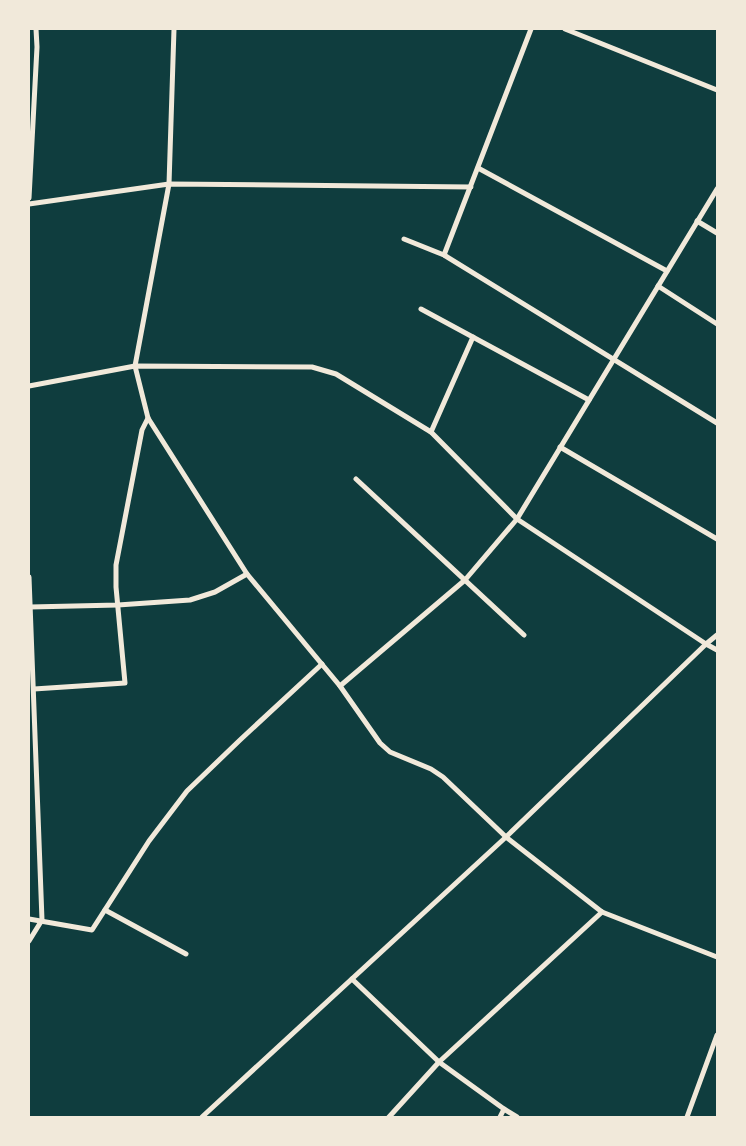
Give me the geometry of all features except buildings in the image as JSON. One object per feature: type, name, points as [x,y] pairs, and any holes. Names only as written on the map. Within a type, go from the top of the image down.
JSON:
[{"type":"street","points":[[29,198],[38,47],[36,29]]},
{"type":"street","points":[[174,29],[169,184],[135,366],[148,418],[247,574],[340,686],[380,743],[390,752],[432,769],[444,777],[506,837],[602,912],[717,958]]},
{"type":"street","points":[[444,255],[531,29]]},
{"type":"street","points":[[565,29],[717,90]]},
{"type":"street","points":[[478,168],[667,271]]},
{"type":"street","points":[[29,204],[169,184],[471,187]]},
{"type":"street","points":[[340,686],[465,580],[517,519],[717,189]]},
{"type":"street","points":[[697,221],[717,233]]},
{"type":"street","points":[[404,239],[444,255],[717,422]]},
{"type":"street","points":[[658,286],[717,324]]},
{"type":"street","points":[[421,309],[589,400]]},
{"type":"street","points":[[430,432],[473,337]]},
{"type":"street","points":[[29,386],[135,366],[312,367],[336,374],[430,432],[517,519],[717,650]]},
{"type":"street","points":[[34,689],[125,683],[116,565],[142,430],[148,418]]},
{"type":"street","points":[[560,447],[717,539]]},
{"type":"street","points":[[356,479],[524,635]]},
{"type":"street","points":[[30,607],[118,605],[190,600],[215,592],[247,574]]},
{"type":"street","points":[[29,577],[42,920],[29,941]]},
{"type":"street","points":[[202,1117],[506,837],[717,635]]},
{"type":"street","points":[[29,919],[92,930],[149,841],[187,791],[322,664]]},
{"type":"street","points":[[105,910],[186,954]]},
{"type":"street","points":[[390,1117],[439,1062],[602,912]]},
{"type":"street","points":[[352,979],[439,1062],[517,1117]]},
{"type":"street","points":[[688,1117],[717,1035]]},
{"type":"street","points":[[500,1117],[504,1109]]}]
